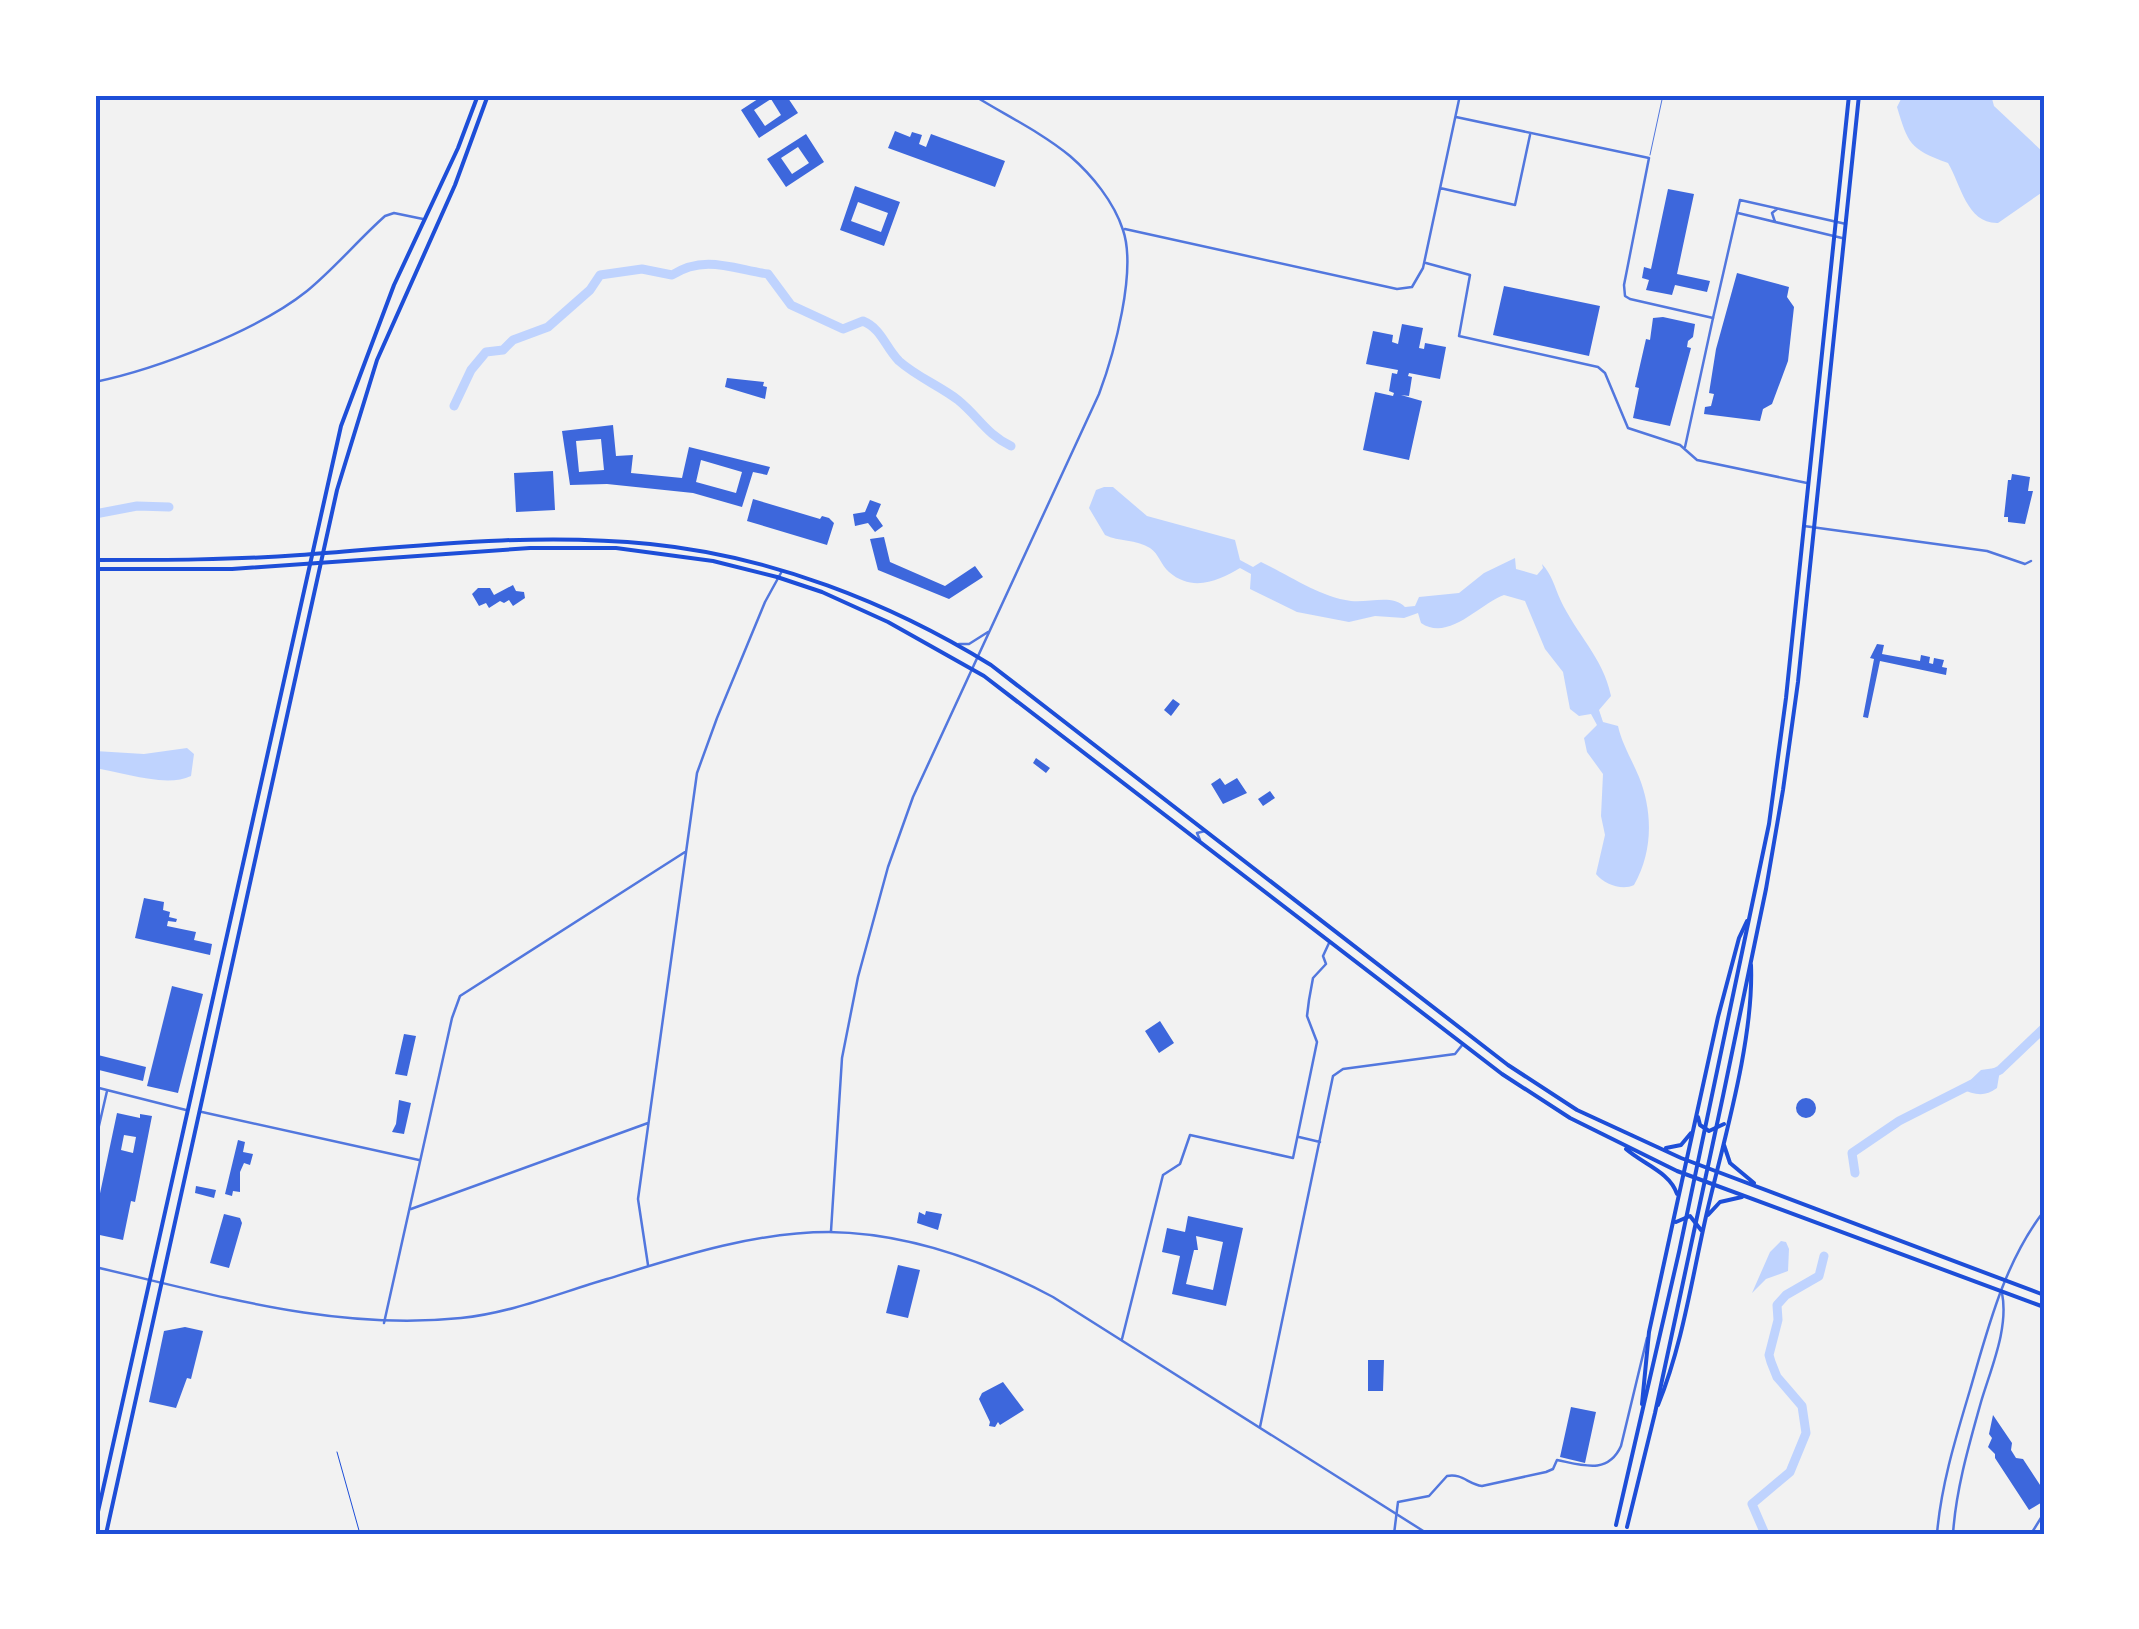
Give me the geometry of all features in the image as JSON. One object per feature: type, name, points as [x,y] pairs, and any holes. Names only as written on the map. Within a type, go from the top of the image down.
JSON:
[{"type":"main road","points":[[95,1525],[342,426],[366,355],[478,95]]},
{"type":"main road","points":[[106,1534],[342,472],[377,360],[464,162],[488,95]]},
{"type":"main road","points":[[1616,1524],[1679,1252],[1768,824],[1786,698],[1849,95]]},
{"type":"main road","points":[[1627,1528],[1723,1096],[1783,790],[1859,95]]},
{"type":"main road","points":[[95,560],[584,540],[678,548],[783,571],[896,614],[977,656],[1536,1084],[1577,1110],[1687,1160],[2044,1295]]},
{"type":"main road","points":[[95,569],[206,570],[514,549],[616,548],[676,554],[777,577],[855,606],[972,668],[1542,1102],[1622,1146],[1684,1174],[2044,1307]]},
{"type":"main road","points":[[1642,1404],[1649,1332],[1694,1124],[1739,938],[1751,914]]},
{"type":"main road","points":[[1655,1412],[1679,1343],[1723,1140],[1752,993],[1751,960]]},
{"type":"main road","points":[[1697,1113],[1700,1124],[1708,1131],[1727,1120]]},
{"type":"main road","points":[[1662,1149],[1684,1142],[1694,1124]]},
{"type":"main road","points":[[1723,1140],[1726,1158],[1733,1168],[1762,1188]]},
{"type":"main road","points":[[1622,1146],[1666,1176],[1678,1199]]},
{"type":"main road","points":[[1705,1219],[1720,1202],[1748,1196]]},
{"type":"main road","points":[[1672,1225],[1690,1216],[1703,1234]]},
{"type":"street","points":[[831,1232],[840,1080],[858,977],[898,837],[1102,384],[1123,298],[1126,242],[1102,191],[1072,158],[973,95]]},
{"type":"street","points":[[1123,229],[1404,290],[1416,284],[1424,263],[1460,95]]},
{"type":"street","points":[[1456,117],[1649,158],[1624,285],[1626,296],[1713,318]]},
{"type":"street","points":[[1440,188],[1515,204],[1531,134]]},
{"type":"street","points":[[1685,449],[1740,200],[1846,224]]},
{"type":"street","points":[[1775,222],[1772,213],[1778,208]]},
{"type":"street","points":[[95,382],[140,370],[276,311],[314,284],[385,216],[394,213],[425,220]]},
{"type":"street","points":[[1737,213],[1844,239]]},
{"type":"street","points":[[1424,263],[1470,276],[1459,336],[1598,367],[1606,376],[1628,428],[1670,441],[1697,460],[1807,483]]},
{"type":"street","points":[[1802,526],[1987,551],[2024,564],[2031,561]]},
{"type":"street","points":[[648,1267],[637,1210],[698,772],[723,702],[783,571]]},
{"type":"street","points":[[951,642],[969,644],[989,632]]},
{"type":"street","points":[[1200,840],[1198,833],[1206,831]]},
{"type":"street","points":[[384,1323],[460,996],[686,852]]},
{"type":"street","points":[[232,908],[240,904],[244,911]]},
{"type":"street","points":[[1303,920],[1311,919],[1310,912]]},
{"type":"street","points":[[1121,1341],[1162,1175],[1180,1164],[1190,1135],[1293,1158],[1317,1042],[1307,1016],[1309,1000],[1314,978],[1324,967],[1324,951],[1330,941]]},
{"type":"street","points":[[1260,1428],[1330,1082],[1338,1072],[1455,1054],[1463,1044]]},
{"type":"street","points":[[95,1087],[188,1110]]},
{"type":"street","points":[[95,1143],[107,1090]]},
{"type":"street","points":[[198,1112],[420,1160]]},
{"type":"street","points":[[410,1209],[648,1123]]},
{"type":"street","points":[[1297,1137],[1320,1142]]},
{"type":"street","points":[[1936,1534],[1952,1451],[1996,1300],[2044,1211]]},
{"type":"street","points":[[95,1267],[297,1312],[384,1323],[486,1314],[756,1240],[831,1232],[918,1246],[990,1266],[1053,1298],[1428,1534]]},
{"type":"street","points":[[1952,1534],[1996,1350],[2004,1303],[2002,1292]]},
{"type":"street","points":[[1394,1534],[1398,1502],[1429,1496],[1447,1476],[1460,1475],[1482,1486],[1546,1472],[1553,1469],[1557,1460],[1595,1468],[1614,1459],[1621,1446],[1649,1332]]},
{"type":"street","points":[[2031,1534],[2044,1513]]},
{"type":"lane","points":[[1649,158],[1663,95]]},
{"type":"path","points":[[338,1452],[360,1534]]},
{"type":"water","points":[[1903,95],[1991,95],[1994,106],[2044,153],[2044,191],[1998,223],[1979,217],[1966,202],[1948,163],[1918,149],[1908,137],[1897,107]]},
{"type":"water","points":[[1113,487],[1147,516],[1235,540],[1240,560],[1253,567],[1261,562],[1316,590],[1351,601],[1387,600],[1405,607],[1415,606],[1419,597],[1459,593],[1484,573],[1515,558],[1516,569],[1537,575],[1542,564],[1602,669],[1611,696],[1599,710],[1603,722],[1618,726],[1644,790],[1648,846],[1634,885],[1614,886],[1596,874],[1605,835],[1601,816],[1603,774],[1587,752],[1584,738],[1597,725],[1591,714],[1579,716],[1570,709],[1563,672],[1545,649],[1525,601],[1504,595],[1464,620],[1442,628],[1421,623],[1418,613],[1404,618],[1375,616],[1349,622],[1297,612],[1250,589],[1251,574],[1240,568],[1215,580],[1187,582],[1169,572],[1150,548],[1105,535],[1089,508],[1096,490]]},
{"type":"water","points":[[187,748],[194,754],[191,776],[181,779],[157,780],[95,768],[95,751],[144,754]]},
{"type":"water","points":[[1981,1070],[2000,1070],[1993,1091],[1980,1094],[1961,1089]]},
{"type":"water","points":[[1781,1241],[1789,1249],[1788,1271],[1766,1279],[1752,1293],[1770,1252]]},
{"type":"building","points":[[764,95],[786,95],[798,113],[759,138],[741,110]],"holes":[[[771,99],[781,115],[765,126],[754,110]]]},
{"type":"building","points":[[895,131],[910,137],[912,132],[922,135],[919,144],[926,147],[931,134],[1005,161],[995,187],[888,148]]},
{"type":"building","points":[[806,134],[824,162],[786,187],[767,159]],"holes":[[[798,147],[809,163],[792,174],[781,158]]]},
{"type":"building","points":[[855,186],[900,202],[884,246],[840,230]],"holes":[[[858,202],[888,213],[881,232],[851,221]]]},
{"type":"building","points":[[1668,189],[1694,194],[1677,274],[1710,281],[1707,292],[1675,285],[1672,295],[1646,290],[1649,280],[1642,278],[1644,267],[1651,269]]},
{"type":"building","points":[[1737,273],[1789,287],[1787,297],[1794,307],[1788,361],[1772,404],[1763,409],[1760,421],[1704,414],[1714,394],[1709,393],[1716,349]]},
{"type":"building","points":[[1504,286],[1600,306],[1589,356],[1493,335]]},
{"type":"building","points":[[1653,318],[1695,324],[1670,426],[1633,418],[1639,388],[1635,387],[1646,339],[1650,340]]},
{"type":"building","points":[[1402,324],[1423,328],[1419,348],[1424,349],[1425,343],[1446,347],[1440,379],[1409,373],[1409,396],[1401,395],[1422,401],[1409,460],[1363,450],[1375,392],[1393,396],[1389,391],[1392,373],[1397,374],[1398,370],[1366,364],[1373,331],[1393,335],[1392,342],[1398,344]]},
{"type":"building","points":[[727,378],[764,382],[765,399],[725,387]]},
{"type":"building","points":[[613,425],[616,456],[633,455],[631,473],[682,478],[689,447],[770,467],[767,475],[753,472],[742,507],[693,493],[607,484],[570,485],[562,431]],"holes":[[[601,439],[604,470],[579,472],[576,441]],[[701,460],[742,472],[736,493],[696,482]]]},
{"type":"building","points":[[553,471],[555,510],[516,512],[514,473]]},
{"type":"building","points":[[2012,474],[2030,477],[2028,491],[2033,491],[2025,524],[2008,522],[2008,517],[2004,517]]},
{"type":"building","points":[[753,499],[820,519],[829,518],[834,523],[827,545],[747,521]]},
{"type":"building","points":[[870,500],[881,504],[876,516],[883,526],[875,532],[868,523],[855,526],[853,514],[865,512]]},
{"type":"building","points":[[884,537],[890,562],[945,586],[975,566],[983,577],[949,599],[878,570],[870,539]]},
{"type":"building","points":[[513,585],[516,591],[524,592],[525,598],[513,606],[509,600],[489,608],[486,603],[479,606],[472,594],[478,588],[490,588],[494,595]]},
{"type":"building","points":[[1877,644],[1884,645],[1882,654],[1920,661],[1921,655],[1930,657],[1929,663],[1933,664],[1934,658],[1944,660],[1946,675],[1880,661],[1868,718],[1863,717],[1874,659],[1870,658]]},
{"type":"building","points":[[1173,699],[1180,704],[1171,716],[1164,710]]},
{"type":"building","points":[[1036,758],[1050,768],[1046,773],[1033,763]]},
{"type":"building","points":[[1220,778],[1225,785],[1237,778],[1247,793],[1223,804],[1211,784]]},
{"type":"building","points":[[1270,791],[1275,798],[1263,806],[1258,799]]},
{"type":"building","points":[[144,898],[164,902],[163,910],[177,919],[168,921],[167,926],[196,932],[194,940],[212,944],[210,955],[135,938]]},
{"type":"building","points":[[172,986],[203,994],[178,1093],[147,1086]]},
{"type":"building","points":[[1160,1021],[1174,1043],[1159,1053],[1145,1031]]},
{"type":"building","points":[[404,1034],[416,1036],[407,1076],[395,1074]]},
{"type":"building","points":[[98,1055],[146,1067],[143,1081],[95,1069]]},
{"type":"building","points":[[1806,1098],[1816,1108],[1806,1118],[1796,1108]]},
{"type":"building","points":[[399,1100],[411,1103],[404,1134],[392,1132]]},
{"type":"building","points":[[117,1113],[140,1118],[140,1114],[152,1116],[135,1202],[131,1201],[123,1240],[95,1234],[95,1217]],"holes":[[[124,1135],[136,1137],[133,1153],[121,1150]]]},
{"type":"building","points":[[238,1140],[245,1142],[243,1152],[253,1154],[250,1165],[244,1163],[240,1172],[240,1192],[233,1191],[232,1196],[225,1194]]},
{"type":"building","points":[[196,1186],[216,1190],[214,1198],[195,1193]]},
{"type":"building","points":[[926,1211],[942,1214],[938,1230],[917,1223],[919,1212],[925,1215]]},
{"type":"building","points":[[224,1214],[240,1218],[242,1223],[229,1268],[210,1263]]},
{"type":"building","points":[[1188,1216],[1243,1228],[1226,1306],[1172,1294],[1180,1256],[1162,1252],[1167,1228],[1185,1232]],"holes":[[[1196,1236],[1223,1242],[1213,1290],[1186,1284],[1194,1250],[1198,1250]]]},
{"type":"building","points":[[898,1265],[920,1270],[908,1318],[886,1313]]},
{"type":"building","points":[[185,1327],[203,1331],[191,1379],[187,1378],[176,1408],[149,1402],[164,1331]]},
{"type":"building","points":[[1368,1360],[1384,1360],[1383,1391],[1368,1391]]},
{"type":"building","points":[[1003,1382],[1024,1410],[1000,1425],[998,1422],[995,1427],[989,1426],[979,1399],[982,1393]]},
{"type":"building","points":[[1571,1407],[1596,1412],[1585,1463],[1560,1457]]},
{"type":"building","points":[[1993,1415],[2012,1443],[2016,1458],[2023,1459],[2044,1491],[2044,1501],[2029,1510],[1988,1447]]},
{"type":"waterway","points":[[454,406],[471,370],[486,352],[503,350],[513,340],[548,327],[590,290],[600,275],[642,269],[672,275],[707,264],[768,274],[791,305],[843,329],[863,321],[869,324],[899,361],[958,400],[989,431],[1011,446]]},
{"type":"waterway","points":[[95,514],[137,506],[169,507]]},
{"type":"waterway","points":[[1990,1075],[2044,1028]]},
{"type":"waterway","points":[[1855,1173],[1852,1153],[1899,1121],[1972,1084]]},
{"type":"waterway","points":[[1765,1534],[1752,1504],[1790,1472],[1806,1433],[1802,1406],[1777,1377],[1769,1355],[1778,1320],[1777,1305],[1786,1295],[1819,1276],[1824,1256]]}]
